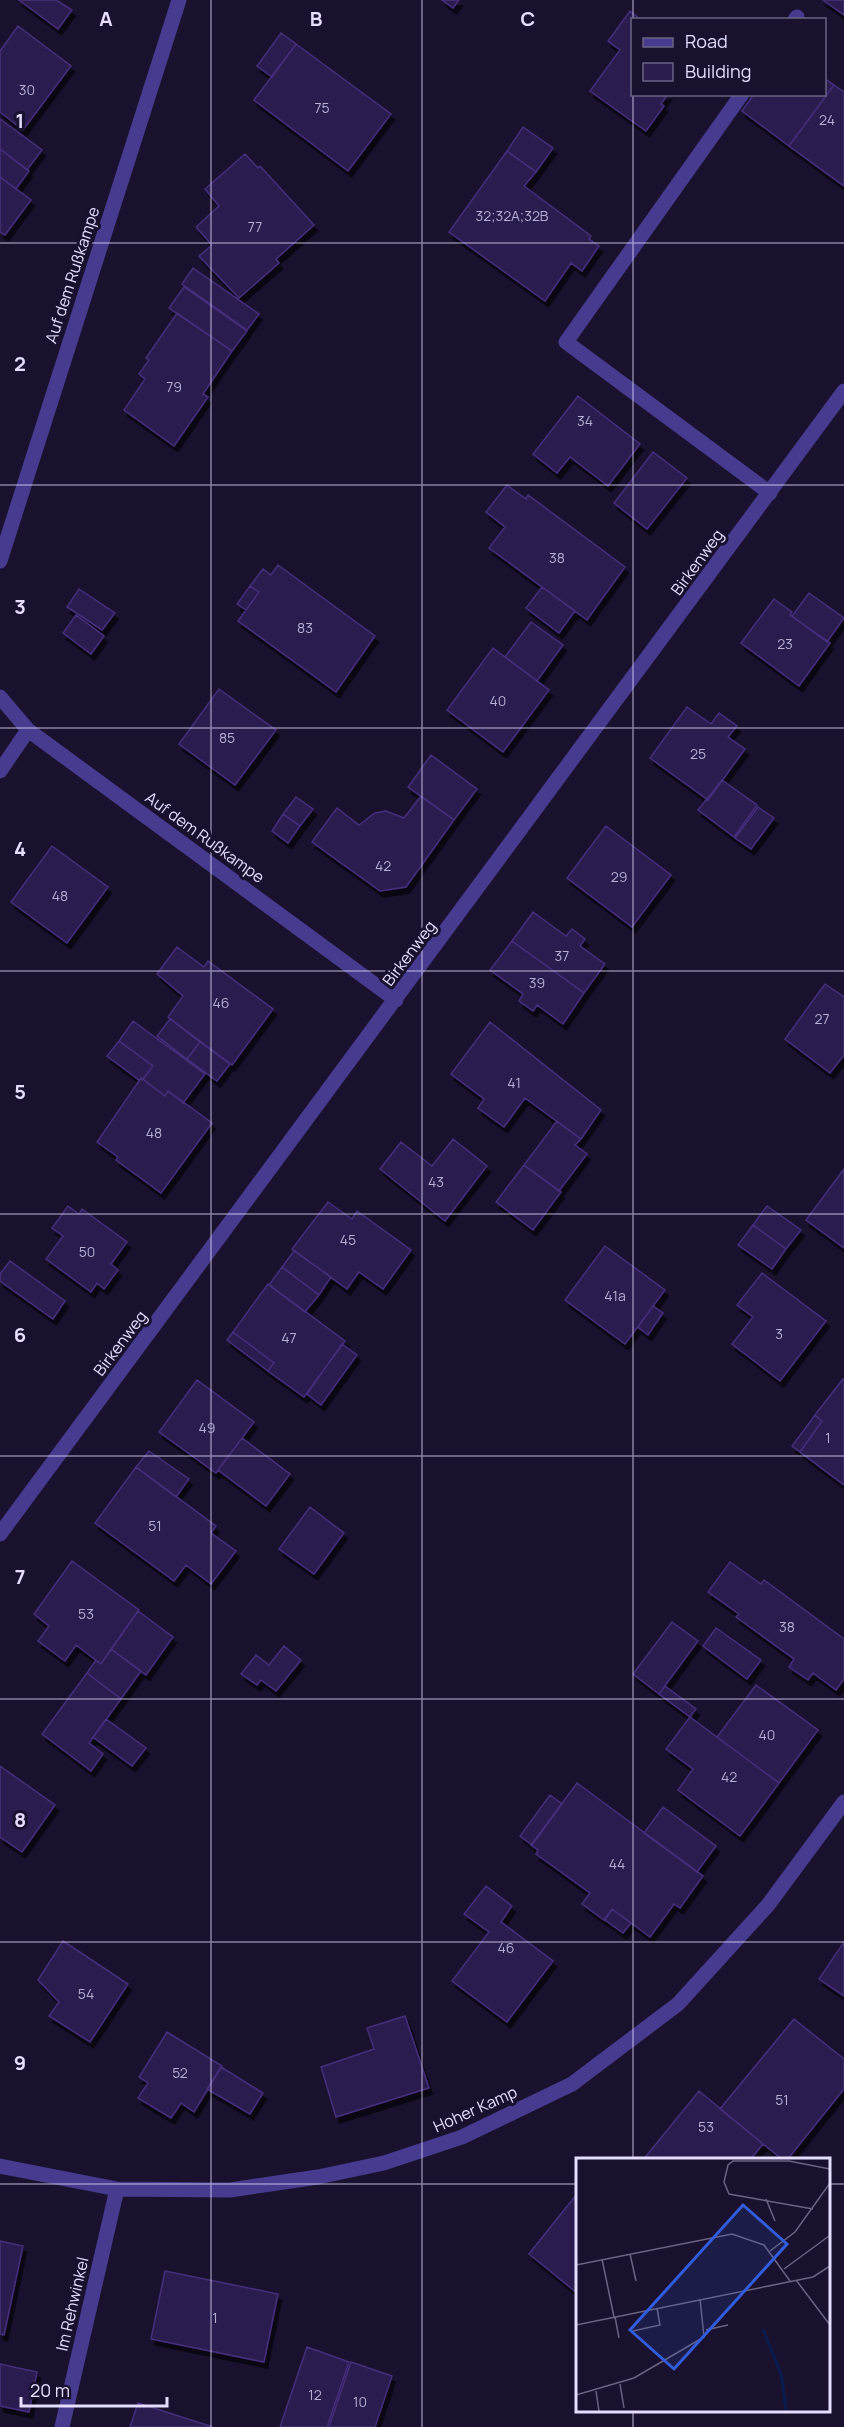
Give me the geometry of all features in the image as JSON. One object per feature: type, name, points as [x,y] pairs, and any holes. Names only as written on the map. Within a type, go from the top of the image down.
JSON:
[{"type":"street","name":"Auf dem Rußkampe","points":[[0,561],[178,0]]},
{"type":"street","points":[[741,96],[566,342],[770,493]]},
{"type":"street","name":"Birkenweg","points":[[0,1534],[844,391]]},
{"type":"street","name":"Auf dem Rußkampe","points":[[0,697],[28,730],[396,1000]]},
{"type":"street","points":[[0,771],[28,730]]},
{"type":"street","name":"Hoher Kamp","points":[[0,2166],[117,2189],[230,2190],[318,2177],[384,2163],[462,2137],[572,2084],[678,2004],[768,1905],[844,1802]]},
{"type":"street","name":"Im Rehwinkel","points":[[62,2427],[117,2189]]},
{"type":"building","points":[[19,0],[56,0],[72,10],[58,29]]},
{"type":"building","points":[[442,0],[459,0],[453,8]]},
{"type":"building","points":[[823,0],[844,0],[844,15]]},
{"type":"building","points":[[630,11],[639,18],[631,18],[631,96],[667,96],[661,104],[664,106],[646,131],[590,91],[620,50],[608,41]]},
{"type":"building","points":[[18,26],[71,66],[23,130],[0,112],[0,51]]},
{"type":"building","points":[[281,33],[296,44],[272,77],[257,66]]},
{"type":"building","points":[[296,44],[391,114],[348,171],[254,100]]},
{"type":"building","points":[[826,79],[834,85],[826,96]]},
{"type":"building","points":[[834,85],[844,92],[844,186],[789,146]]},
{"type":"building","points":[[753,96],[826,96],[789,146],[742,111]]},
{"type":"building","points":[[0,119],[42,150],[27,170],[0,149]]},
{"type":"building","points":[[523,127],[553,148],[536,172],[507,151]]},
{"type":"building","points":[[0,149],[29,171],[16,189],[0,177]]},
{"type":"building","points":[[507,151],[536,172],[524,186],[591,236],[589,239],[599,246],[582,271],[571,263],[545,301],[449,232]]},
{"type":"building","points":[[245,154],[258,168],[260,166],[314,225],[276,259],[279,263],[239,298],[199,256],[212,245],[196,227],[219,206],[205,189]]},
{"type":"building","points":[[0,177],[31,200],[5,235],[0,232]]},
{"type":"building","points":[[193,268],[259,314],[247,330],[182,284]]},
{"type":"building","points":[[184,287],[247,331],[232,351],[169,308]]},
{"type":"building","points":[[177,313],[232,351],[203,394],[208,397],[174,446],[124,410],[145,379],[139,374],[149,360],[146,358]]},
{"type":"building","points":[[578,396],[640,444],[608,486],[570,457],[557,473],[533,454]]},
{"type":"building","points":[[653,452],[687,478],[647,529],[614,503]]},
{"type":"building","points":[[507,485],[526,499],[528,495],[625,567],[587,620],[489,548],[505,527],[486,512]]},
{"type":"building","points":[[278,565],[375,636],[336,692],[238,621],[259,592],[250,586],[263,569],[271,575]]},
{"type":"building","points":[[250,586],[259,592],[246,610],[237,604]]},
{"type":"building","points":[[542,587],[575,611],[559,633],[526,608]]},
{"type":"building","points":[[79,589],[115,613],[102,630],[67,607]]},
{"type":"building","points":[[809,593],[844,618],[827,642],[792,616]]},
{"type":"building","points":[[774,599],[792,612],[790,615],[830,643],[799,686],[741,643]]},
{"type":"building","points":[[76,615],[104,636],[91,654],[63,633]]},
{"type":"building","points":[[531,622],[563,645],[537,681],[505,657]]},
{"type":"building","points":[[493,648],[549,690],[503,752],[447,710]]},
{"type":"building","points":[[219,689],[276,730],[235,785],[179,744]]},
{"type":"building","points":[[687,707],[711,724],[719,713],[737,726],[728,737],[745,749],[708,800],[650,758]]},
{"type":"building","points":[[431,755],[477,789],[454,820],[408,787]]},
{"type":"building","points":[[722,780],[757,805],[734,837],[698,810]]},
{"type":"building","points":[[421,796],[454,820],[406,887],[380,891],[312,842],[337,808],[359,825],[375,813],[386,811],[404,818]]},
{"type":"building","points":[[296,797],[313,809],[300,826],[283,814]]},
{"type":"building","points":[[758,807],[774,818],[751,849],[735,838]]},
{"type":"building","points":[[283,814],[300,826],[288,843],[272,831]]},
{"type":"building","points":[[606,826],[671,875],[632,927],[567,878]]},
{"type":"building","points":[[52,846],[108,887],[67,943],[11,902]]},
{"type":"building","points":[[533,912],[566,936],[572,929],[585,939],[580,946],[605,964],[584,993],[512,941]]},
{"type":"building","points":[[512,941],[584,993],[563,1024],[537,1005],[533,1011],[519,1001],[523,994],[490,970]]},
{"type":"building","points":[[177,947],[204,967],[208,961],[273,1009],[232,1065],[168,1017],[183,996],[157,974]]},
{"type":"building","points":[[825,984],[844,997],[844,1055],[830,1073],[785,1039]]},
{"type":"building","points":[[170,1019],[200,1042],[187,1059],[157,1036]]},
{"type":"building","points":[[133,1021],[205,1074],[183,1103],[168,1091],[165,1096],[143,1079],[153,1066],[119,1041]]},
{"type":"building","points":[[490,1022],[601,1110],[581,1139],[525,1098],[504,1127],[478,1108],[484,1099],[451,1074]]},
{"type":"building","points":[[119,1041],[153,1066],[143,1079],[139,1080],[107,1056]]},
{"type":"building","points":[[200,1042],[230,1064],[217,1081],[187,1059]]},
{"type":"building","points":[[141,1078],[165,1096],[168,1091],[212,1123],[161,1193],[116,1160],[118,1157],[97,1142]]},
{"type":"building","points":[[557,1121],[581,1139],[575,1145],[587,1154],[559,1191],[524,1165]]},
{"type":"building","points":[[453,1139],[487,1166],[445,1221],[380,1169],[401,1142],[432,1166]]},
{"type":"building","points":[[524,1165],[561,1192],[533,1230],[496,1202]]},
{"type":"building","points":[[844,1169],[844,1248],[806,1220]]},
{"type":"building","points":[[328,1202],[352,1219],[357,1211],[411,1250],[383,1289],[359,1272],[347,1289],[292,1249]]},
{"type":"building","points":[[68,1206],[79,1214],[82,1209],[127,1242],[111,1264],[118,1270],[104,1289],[97,1283],[91,1292],[46,1259],[63,1236],[52,1228]]},
{"type":"building","points":[[767,1206],[801,1230],[786,1249],[753,1225]]},
{"type":"building","points":[[753,1225],[786,1249],[772,1269],[738,1245]]},
{"type":"building","points":[[605,1246],[665,1290],[625,1344],[565,1300]]},
{"type":"building","points":[[294,1251],[331,1277],[319,1295],[282,1267]]},
{"type":"building","points":[[10,1261],[65,1301],[53,1319],[0,1281],[0,1274]]},
{"type":"building","points":[[282,1267],[319,1295],[305,1312],[269,1285]]},
{"type":"building","points":[[762,1273],[826,1321],[780,1381],[732,1344],[753,1317],[737,1305]]},
{"type":"building","points":[[268,1284],[345,1341],[304,1397],[268,1371],[274,1363],[233,1332]]},
{"type":"building","points":[[653,1306],[663,1313],[648,1335],[638,1327]]},
{"type":"building","points":[[233,1332],[274,1363],[268,1371],[227,1340]]},
{"type":"building","points":[[342,1344],[357,1355],[321,1405],[307,1394]]},
{"type":"building","points":[[843,1379],[844,1485],[800,1452],[822,1421],[815,1415]]},
{"type":"building","points":[[197,1380],[254,1422],[216,1473],[159,1432]]},
{"type":"building","points":[[815,1415],[822,1421],[800,1452],[792,1446]]},
{"type":"building","points":[[242,1438],[290,1474],[266,1506],[218,1470]]},
{"type":"building","points":[[149,1451],[189,1479],[176,1497],[136,1467]]},
{"type":"building","points":[[136,1467],[216,1526],[211,1533],[236,1551],[211,1584],[186,1565],[174,1581],[95,1523]]},
{"type":"building","points":[[310,1507],[344,1533],[314,1574],[279,1549]]},
{"type":"building","points":[[72,1561],[139,1610],[101,1664],[76,1645],[65,1661],[38,1641],[49,1626],[34,1614]]},
{"type":"building","points":[[730,1562],[761,1584],[764,1580],[844,1639],[844,1679],[836,1690],[813,1673],[808,1680],[789,1667],[794,1659],[736,1617],[739,1614],[708,1592]]},
{"type":"building","points":[[138,1611],[173,1637],[146,1675],[111,1649]]},
{"type":"building","points":[[672,1622],[698,1641],[659,1694],[633,1674]]},
{"type":"building","points":[[716,1628],[761,1660],[747,1679],[703,1646]]},
{"type":"building","points":[[284,1646],[301,1660],[276,1691],[261,1680],[257,1685],[241,1674],[256,1655],[269,1665]]},
{"type":"building","points":[[111,1649],[141,1671],[121,1699],[87,1673],[96,1660],[101,1664]]},
{"type":"building","points":[[87,1673],[121,1699],[89,1743],[103,1754],[91,1771],[42,1734]]},
{"type":"building","points":[[756,1685],[818,1730],[779,1783],[717,1737]]},
{"type":"building","points":[[665,1686],[696,1709],[690,1717],[659,1694]]},
{"type":"building","points":[[690,1717],[779,1783],[740,1836],[678,1790],[693,1769],[666,1749]]},
{"type":"building","points":[[106,1719],[146,1748],[132,1766],[93,1737]]},
{"type":"building","points":[[0,1766],[55,1805],[22,1852],[0,1837]]},
{"type":"building","points":[[577,1783],[703,1876],[680,1908],[674,1904],[650,1937],[612,1909],[604,1920],[582,1904],[590,1893],[536,1854],[538,1850],[531,1845]]},
{"type":"building","points":[[550,1795],[562,1804],[532,1845],[520,1836]]},
{"type":"building","points":[[663,1807],[716,1846],[697,1872],[644,1833]]},
{"type":"building","points":[[486,1886],[512,1906],[501,1922],[553,1961],[507,2022],[452,1981],[489,1932],[464,1914]]},
{"type":"building","points":[[612,1909],[631,1923],[623,1933],[605,1920]]},
{"type":"building","points":[[63,1941],[128,1984],[90,2042],[49,2016],[59,2002],[38,1980]]},
{"type":"building","points":[[844,1942],[844,1996],[819,1979]]},
{"type":"building","points":[[405,2016],[429,2088],[336,2117],[321,2067],[374,2049],[367,2028]]},
{"type":"building","points":[[794,2019],[844,2059],[844,2089],[789,2158],[781,2158],[720,2109]]},
{"type":"building","points":[[167,2032],[222,2066],[194,2112],[181,2103],[171,2118],[138,2098],[148,2083],[139,2077]]},
{"type":"building","points":[[221,2067],[263,2093],[250,2114],[207,2089]]},
{"type":"building","points":[[699,2091],[763,2144],[752,2158],[645,2158]]},
{"type":"building","points":[[576,2195],[576,2292],[529,2254]]},
{"type":"building","points":[[0,2241],[23,2246],[4,2335],[0,2334]]},
{"type":"building","points":[[165,2271],[278,2294],[264,2362],[151,2339]]},
{"type":"building","points":[[307,2347],[349,2362],[327,2427],[280,2427]]},
{"type":"building","points":[[351,2362],[392,2376],[375,2427],[329,2427]]},
{"type":"building","points":[[0,2364],[37,2372],[29,2412],[0,2406]]},
{"type":"building","points":[[138,2403],[213,2427],[130,2427]]}]
